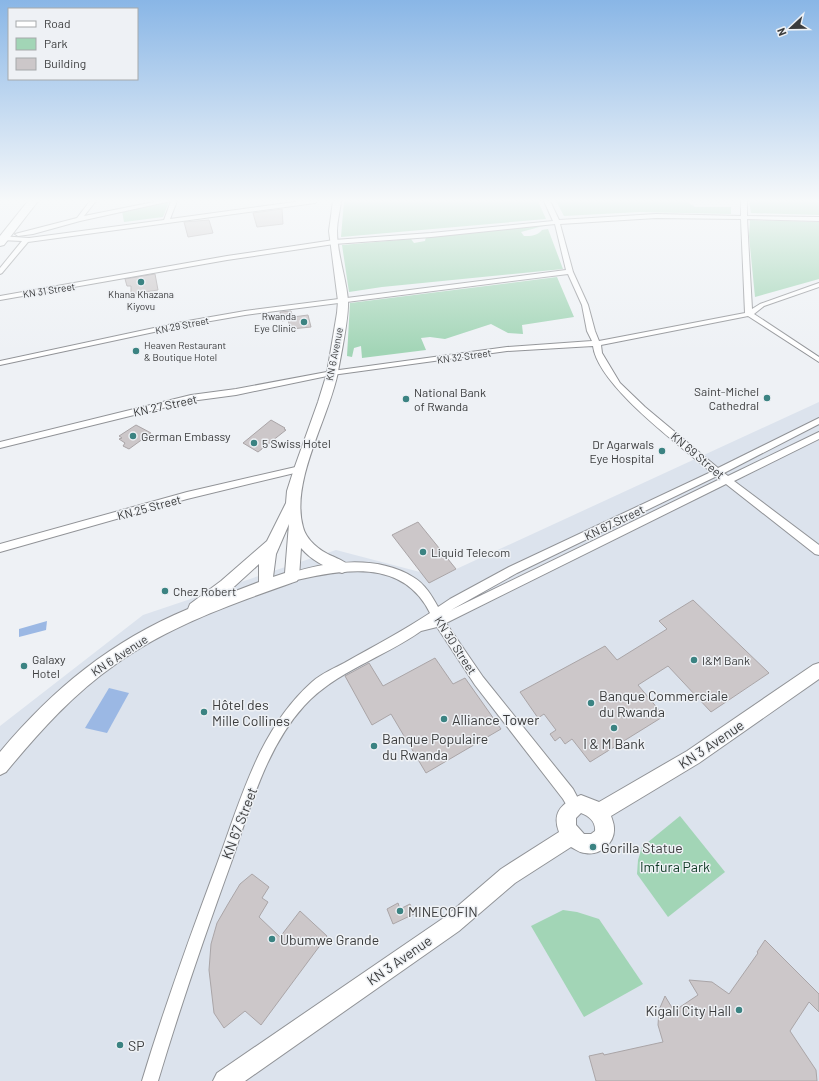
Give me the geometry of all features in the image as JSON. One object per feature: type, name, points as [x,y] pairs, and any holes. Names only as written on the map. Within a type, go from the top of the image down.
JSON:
[{"type":"main road","name":"KN 6 Avenue","points":[[267,586],[265,567],[274,543],[293,503],[300,469],[324,402],[332,373],[343,301],[335,251]]},
{"type":"main road","name":"KN 6 Avenue","points":[[0,766],[65,695],[89,674],[133,644],[184,617],[292,577],[296,528],[293,503]]},
{"type":"main road","points":[[296,528],[310,551],[324,560],[342,567]]},
{"type":"main road","points":[[184,617],[226,585],[274,543]]},
{"type":"main road","name":"KN 3 Avenue","points":[[599,812],[693,757],[819,670]]},
{"type":"main road","points":[[587,805],[599,812],[603,818],[605,831],[600,842],[588,845],[582,844],[571,836],[568,830],[566,818],[568,813],[575,806],[587,805]]},
{"type":"main road","name":"KN 3 Avenue","points":[[225,1081],[452,924],[508,876],[571,836]]},
{"type":"street","points":[[0,272],[17,251]]},
{"type":"street","name":"KN 31 Street","points":[[0,298],[271,251]]},
{"type":"street","name":"KN 69 Street","points":[[565,251],[570,272],[585,305],[591,331],[597,344],[598,353],[617,384],[628,396],[727,480],[819,551]]},
{"type":"street","points":[[745,251],[749,314]]},
{"type":"street","name":"KN 29 Street","points":[[0,363],[204,320],[317,303],[570,272]]},
{"type":"street","points":[[749,314],[762,305],[819,285]]},
{"type":"street","points":[[749,314],[819,360]]},
{"type":"street","name":"KN 32 Street","points":[[332,373],[507,350],[572,344],[597,344],[749,314]]},
{"type":"street","name":"KN 27 Street","points":[[0,445],[191,398],[236,392],[332,373]]},
{"type":"street","name":"KN 67 Street","points":[[437,617],[454,602],[513,570],[718,472],[819,421]]},
{"type":"street","name":"KN 67 Street","points":[[150,1081],[164,1032],[206,910],[261,762],[272,741],[295,707],[318,684],[437,617],[521,582],[819,435]]},
{"type":"street","name":"KN 25 Street","points":[[0,548],[251,480],[300,469]]},
{"type":"street","name":"KN 30 Street","points":[[292,577],[342,567],[379,568],[409,580],[420,589],[479,681],[568,794],[575,806]]},
{"type":"street","points":[[513,570],[521,582]]},
{"type":"shaded area","points":[[819,402],[819,1081],[0,1081],[0,726],[143,615],[336,550],[439,577]]},
{"type":"green space","points":[[343,251],[556,251],[563,269],[382,287],[349,292]]},
{"type":"green space","points":[[751,251],[819,251],[819,279],[755,297]]},
{"type":"green space","points":[[557,277],[574,317],[522,325],[523,334],[508,333],[491,324],[445,339],[430,337],[421,338],[426,350],[362,358],[361,346],[354,348],[352,357],[347,356],[350,303]]},
{"type":"green space","name":"Imfura Park","points":[[680,816],[725,872],[668,917],[637,874],[638,860],[642,847]]},
{"type":"green space","points":[[563,910],[577,912],[599,919],[643,984],[584,1017],[531,926]]},
{"type":"water","points":[[47,621],[46,630],[19,637],[19,629]]},
{"type":"water","points":[[109,688],[129,693],[107,733],[85,728]]},
{"type":"building","name":"Khana Khazana Kiyovu","points":[[155,274],[158,290],[131,294],[131,286],[127,286],[125,279]]},
{"type":"building","points":[[291,311],[293,317],[308,315],[311,327],[291,329],[288,320],[282,321],[280,312]]},
{"type":"building","name":"5 Swiss Hotel","points":[[271,420],[286,430],[258,452],[243,443]]},
{"type":"building","name":"German Embassy","points":[[136,425],[151,433],[129,449],[123,446],[125,443],[119,439],[122,438],[119,436]]},
{"type":"building","name":"Liquid Telecom","points":[[418,522],[456,569],[429,583],[392,535]]},
{"type":"building","points":[[693,600],[769,673],[711,712],[668,666],[638,685],[664,716],[590,762],[572,739],[565,744],[560,737],[555,741],[550,734],[556,730],[544,714],[538,718],[520,692],[605,646],[617,660],[667,629],[659,621]]},
{"type":"building","name":"Alliance Tower","points":[[435,658],[453,684],[465,678],[501,729],[426,773],[391,714],[372,725],[345,676],[369,663],[383,686]]},
{"type":"building","name":"Ubumwe Grande","points":[[252,874],[269,887],[262,898],[268,902],[259,917],[280,937],[300,911],[327,936],[261,1025],[245,1011],[224,1028],[214,1013],[209,970],[211,944],[217,923],[228,904],[240,884]]},
{"type":"building","name":"MINECOFIN","points":[[398,903],[400,909],[410,904],[414,914],[393,924],[387,909]]},
{"type":"building","name":"Kigali City Hall","points":[[765,940],[819,994],[819,1012],[809,1002],[790,1031],[816,1070],[817,1081],[596,1081],[589,1056],[603,1053],[604,1055],[663,1042],[658,1025],[659,1010],[665,996],[674,1011],[698,995],[689,980],[712,982],[729,994],[758,953],[757,952]]},
{"type":"place","name":"Khana Khazana Kiyovu","points":[[141,282]]},
{"type":"place","name":"Rwanda Eye Clinic","points":[[304,322]]},
{"type":"place","name":"Heaven Restaurant & Boutique Hotel","points":[[136,351]]},
{"type":"place","name":"Saint-Michel Cathedral","points":[[767,398]]},
{"type":"place","name":"National Bank of Rwanda","points":[[406,399]]},
{"type":"place","name":"German Embassy","points":[[133,436]]},
{"type":"place","name":"5 Swiss Hotel","points":[[254,443]]},
{"type":"place","name":"Dr Agarwals Eye Hospital","points":[[662,451]]},
{"type":"place","name":"Liquid Telecom","points":[[423,552]]},
{"type":"place","name":"Chez Robert","points":[[165,591]]},
{"type":"place","name":"I&M Bank","points":[[694,660]]},
{"type":"place","name":"Galaxy Hotel","points":[[24,666]]},
{"type":"place","name":"Banque Commerciale du Rwanda","points":[[591,703]]},
{"type":"place","name":"Hôtel des Mille Collines","points":[[204,712]]},
{"type":"place","name":"Alliance Tower","points":[[444,719]]},
{"type":"place","name":"I & M Bank","points":[[614,728]]},
{"type":"place","name":"Banque Populaire du Rwanda","points":[[374,746]]},
{"type":"place","name":"Gorilla Statue","points":[[593,847]]},
{"type":"place","name":"MINECOFIN","points":[[400,911]]},
{"type":"place","name":"Ubumwe Grande","points":[[272,939]]},
{"type":"place","name":"Kigali City Hall","points":[[739,1010]]},
{"type":"place","name":"SP","points":[[120,1045]]}]
